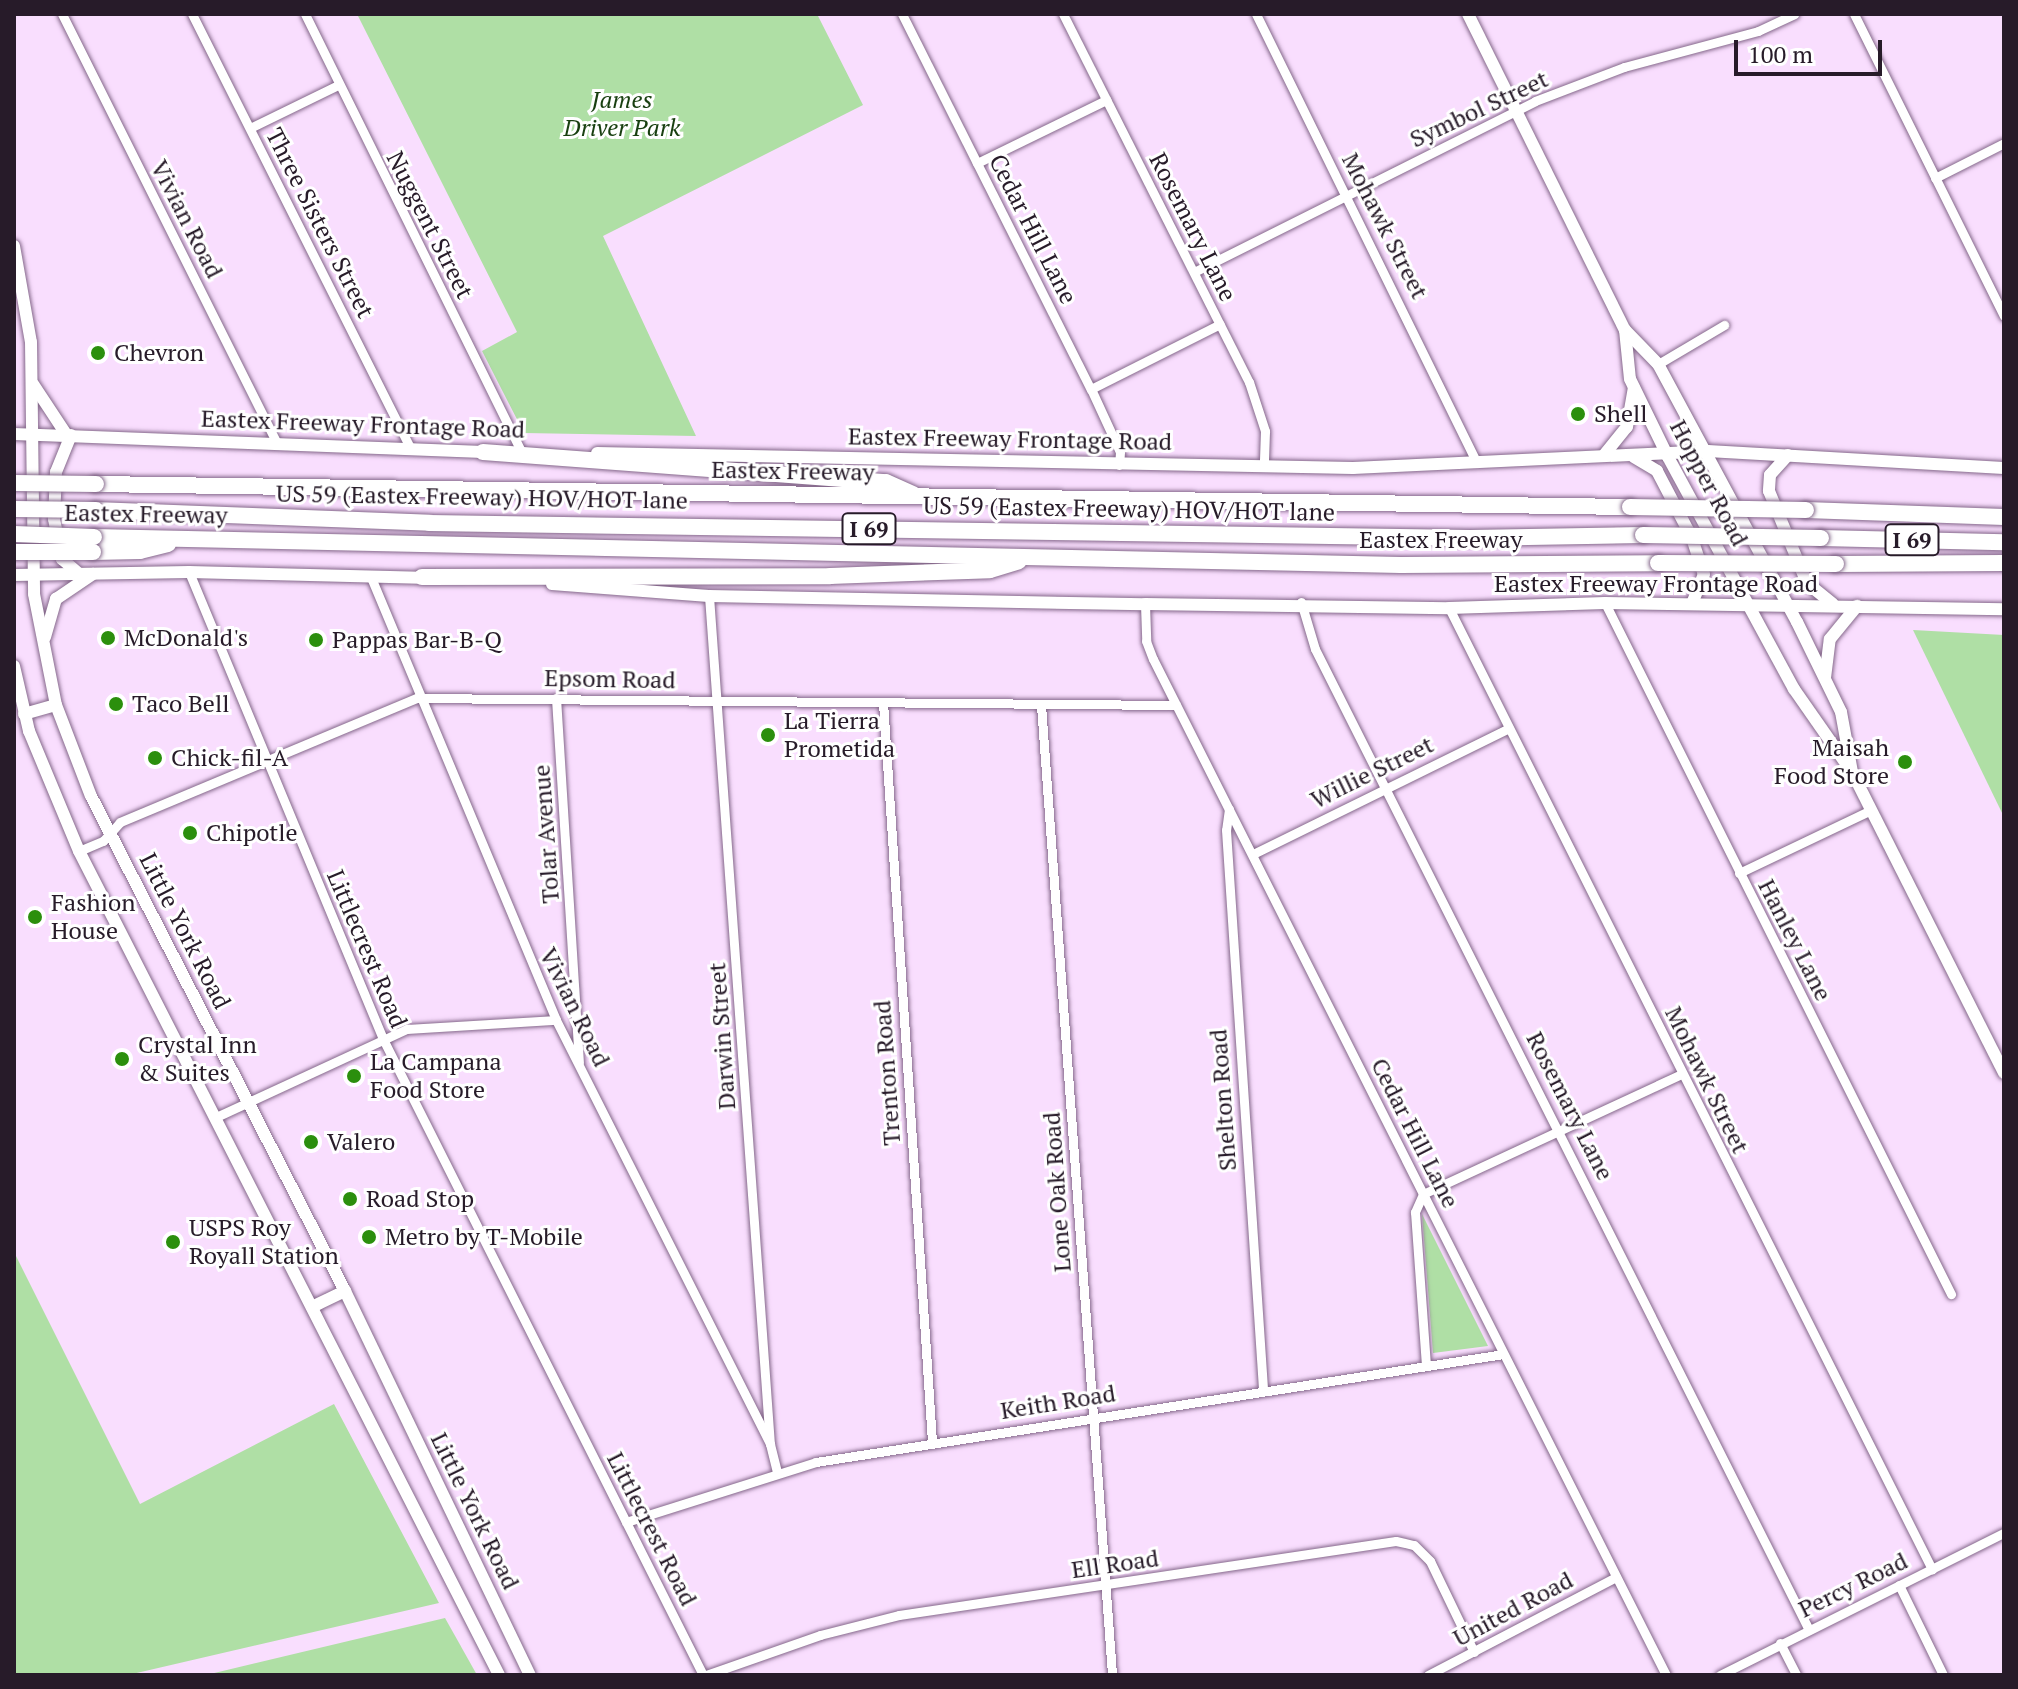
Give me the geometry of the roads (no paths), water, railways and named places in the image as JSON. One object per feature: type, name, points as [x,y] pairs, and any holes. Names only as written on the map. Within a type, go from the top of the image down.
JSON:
[{"type":"highway","points":[[483,452],[886,482],[922,498]]},
{"type":"highway","name":"Eastex Freeway","points":[[14,483],[1630,507],[2004,516]]},
{"type":"highway","name":"US 59 (Eastex Freeway) HOV/HOT lane","points":[[14,509],[477,523],[1470,538],[1643,535],[2004,542]]},
{"type":"highway","name":"Eastex Freeway","points":[[14,534],[93,544],[185,539],[1401,565],[2004,563]]},
{"type":"highway","points":[[14,552],[93,544]]},
{"type":"highway","points":[[422,577],[830,576],[990,570],[1035,556]]},
{"type":"main road","name":"Hopper Road","points":[[1468,14],[1625,330],[1634,388],[1668,457],[1794,689],[1852,772],[2004,1073]]},
{"type":"main road","name":"Little York Road","points":[[14,246],[31,342],[33,575],[56,705],[110,834],[345,1291],[530,1675]]},
{"type":"main road","name":"Hopper Road","points":[[1625,330],[1658,364],[1708,451],[1788,605],[1841,712],[1852,772]]},
{"type":"main road","points":[[31,382],[69,435],[56,472],[54,519],[62,559],[79,574]]},
{"type":"main road","points":[[1604,455],[1627,427],[1634,388]]},
{"type":"main road","name":"Eastex Freeway Frontage Road","points":[[14,434],[276,441],[411,450],[1119,465],[1353,468],[1474,458],[1668,457],[1708,451],[2004,468]]},
{"type":"main road","points":[[1625,455],[1657,471],[1692,538],[1704,574],[1692,603]]},
{"type":"main road","points":[[1788,455],[1770,475],[1769,491],[1807,583],[1835,605]]},
{"type":"main road","name":"Eastex Freeway Frontage Road","points":[[14,575],[189,572],[370,575],[709,596],[1145,604],[1301,602],[1449,608],[1692,603],[2004,609]]},
{"type":"main road","points":[[44,648],[51,606],[94,574]]},
{"type":"main road","points":[[1825,678],[1830,639],[1857,606]]},
{"type":"main road","points":[[14,666],[24,714],[79,851],[499,1675]]},
{"type":"main road","points":[[24,714],[56,705]]},
{"type":"main road","points":[[312,1307],[345,1291]]},
{"type":"street","name":"Vivian Road","points":[[62,14],[276,441]]},
{"type":"street","name":"Three Sisters Street","points":[[192,14],[411,450]]},
{"type":"street","name":"Nuggent Street","points":[[305,14],[521,452]]},
{"type":"street","name":"Cedar Hill Lane","points":[[902,14],[1091,389],[1120,452],[1119,465]]},
{"type":"street","name":"Rosemary Lane","points":[[1063,14],[1259,407],[1265,431],[1264,465]]},
{"type":"street","name":"Mohawk Street","points":[[1256,14],[1474,458]]},
{"type":"street","name":"Symbol Street","points":[[1194,272],[1516,110],[1624,67],[1752,33],[1794,14]]},
{"type":"street","points":[[1854,14],[2004,316]]},
{"type":"street","points":[[250,128],[338,85]]},
{"type":"street","points":[[977,163],[1106,100]]},
{"type":"street","points":[[1935,178],[2004,143]]},
{"type":"street","points":[[1091,389],[1220,324]]},
{"type":"street","points":[[1658,364],[1724,325]]},
{"type":"street","name":"Littlecrest Road","points":[[189,572],[383,1039],[704,1675]]},
{"type":"street","name":"Vivian Road","points":[[370,575],[417,698],[556,1020],[770,1444]]},
{"type":"street","name":"Darwin Street","points":[[709,596],[770,1444],[777,1472]]},
{"type":"street","name":"Rosemary Lane","points":[[1301,602],[1305,628],[1808,1628]]},
{"type":"street","name":"Hanley Lane","points":[[1605,603],[1951,1294]]},
{"type":"street","name":"Cedar Hill Lane","points":[[1145,604],[1146,641],[1176,705],[1666,1675]]},
{"type":"street","name":"Mohawk Street","points":[[1449,608],[1932,1569]]},
{"type":"street","name":"Epsom Road","points":[[79,851],[110,834],[120,822],[417,698],[1176,705]]},
{"type":"street","name":"Tolar Avenue","points":[[556,698],[579,1063]]},
{"type":"street","name":"Trenton Road","points":[[883,702],[932,1441]]},
{"type":"street","name":"Lone Oak Road","points":[[1041,705],[1112,1675]]},
{"type":"street","name":"Willie Street","points":[[1253,854],[1509,728]]},
{"type":"street","name":"Shelton Road","points":[[1229,809],[1226,830],[1263,1389]]},
{"type":"street","points":[[1739,873],[1871,810]]},
{"type":"street","points":[[214,1118],[383,1039],[433,1023],[556,1020]]},
{"type":"street","points":[[1426,1364],[1415,1212],[1423,1194],[1681,1074]]},
{"type":"street","name":"Keith Road","points":[[626,1522],[777,1472],[932,1441],[1503,1354]]},
{"type":"street","name":"Percy Road","points":[[1720,1675],[1808,1628],[2004,1533]]},
{"type":"street","name":"Ell Road","points":[[704,1675],[820,1635],[899,1615],[1405,1542],[1430,1561],[1474,1652]]},
{"type":"street","name":"United Road","points":[[1428,1675],[1616,1577]]},
{"type":"street","points":[[1899,1585],[1943,1675]]},
{"type":"street","points":[[1780,1643],[1796,1675]]},
{"type":"place","name":"Chevron","points":[[98,353]]},
{"type":"place","name":"Shell","points":[[1578,414]]},
{"type":"place","name":"McDonald's","points":[[108,638]]},
{"type":"place","name":"Pappas Bar-B-Q","points":[[316,640]]},
{"type":"place","name":"Taco Bell","points":[[116,704]]},
{"type":"place","name":"La Tierra Prometida","points":[[768,735]]},
{"type":"place","name":"Chick-fil-A","points":[[155,758]]},
{"type":"place","name":"Maisah Food Store","points":[[1905,762]]},
{"type":"place","name":"Chipotle","points":[[190,833]]},
{"type":"place","name":"Fashion House","points":[[35,917]]},
{"type":"place","name":"Crystal Inn & Suites","points":[[122,1059]]},
{"type":"place","name":"La Campana Food Store","points":[[354,1076]]},
{"type":"place","name":"Valero","points":[[311,1142]]},
{"type":"place","name":"Road Stop","points":[[350,1199]]},
{"type":"place","name":"Metro by T-Mobile","points":[[369,1237]]},
{"type":"place","name":"USPS Roy Royall Station","points":[[173,1242]]},
{"type":"park label","name":"James Driver Park","points":[[622,114]]}]
